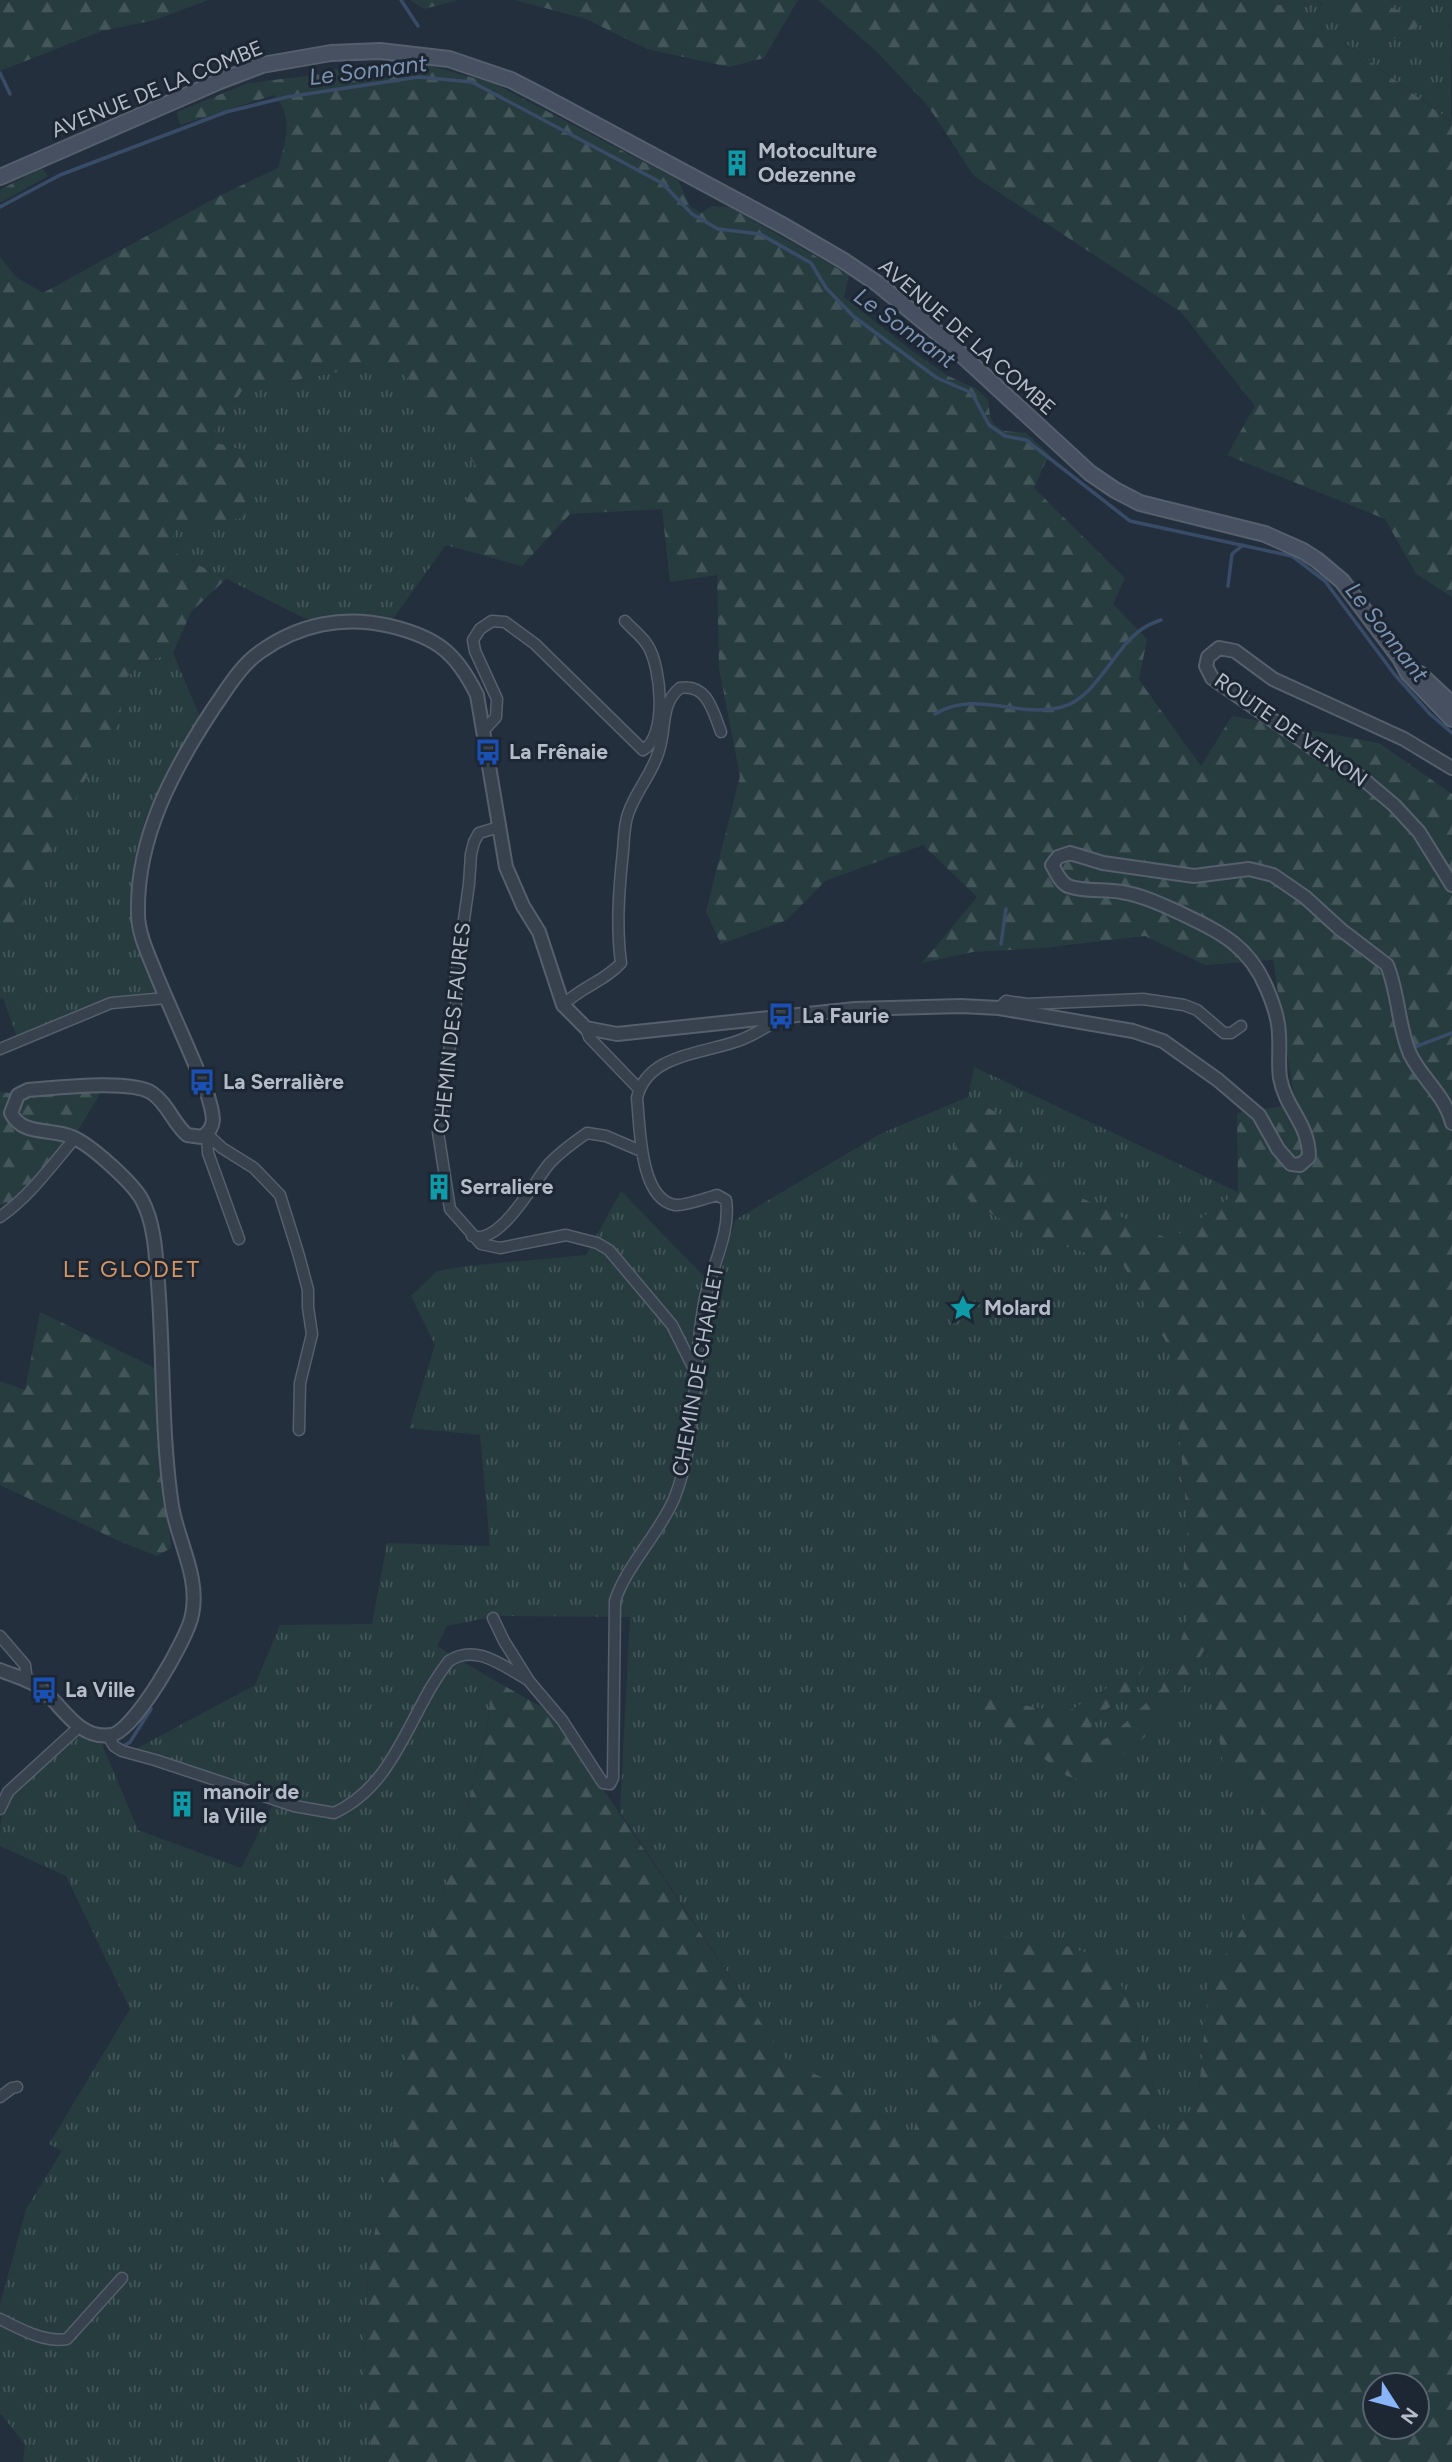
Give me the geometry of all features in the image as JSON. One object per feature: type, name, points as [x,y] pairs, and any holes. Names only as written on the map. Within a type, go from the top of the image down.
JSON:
[{"type":"main road","name":"AVENUE DE LA COMBE","points":[[0,177],[262,65],[331,53],[380,51],[449,59],[485,71],[542,96],[785,226],[844,261],[878,284],[939,334],[1081,465],[1115,490],[1140,503],[1265,534],[1303,551],[1342,581],[1400,658]]},
{"type":"main road","points":[[1400,658],[1452,704]]},
{"type":"main road","points":[[1400,658],[1408,673],[1452,719]]},
{"type":"street","points":[[0,1670],[44,1690],[79,1727],[108,1736],[122,1731],[156,1687],[188,1630],[193,1614],[194,1592],[173,1508],[166,1443],[157,1275],[152,1236],[142,1199],[96,1152],[75,1138],[58,1132],[23,1128],[16,1123],[11,1113],[18,1096],[28,1090],[133,1086],[151,1092],[166,1106],[187,1135],[195,1137],[207,1134],[214,1125],[208,1096],[146,950],[138,917],[140,868],[153,823],[172,779],[233,679],[258,653],[294,632],[322,623],[349,621],[401,629],[443,647],[466,672],[477,695],[506,867],[538,932],[563,1005],[586,1028],[589,1037],[639,1089],[658,1067],[681,1056],[742,1040],[772,1023],[774,1017]]},
{"type":"street","points":[[484,730],[496,717],[497,699],[475,651],[473,640],[480,629],[492,621],[505,622],[535,644],[643,750],[649,747],[655,732],[661,700],[659,675],[648,645],[625,621]]},
{"type":"street","name":"ROUTE DE VENON","points":[[1452,768],[1404,739],[1273,678],[1235,651],[1219,648],[1208,657],[1206,666],[1212,678],[1362,778],[1394,806],[1419,832],[1452,885]]},
{"type":"street","points":[[563,1005],[584,987],[610,975],[621,963],[617,932],[627,817],[638,789],[649,775],[660,746],[670,696],[680,688],[696,688],[709,702],[721,732]]},
{"type":"street","name":"CHEMIN DES FAURES","points":[[472,1236],[450,1209],[438,1132],[456,1003],[456,976],[470,884],[471,855],[479,833],[499,827]]},
{"type":"street","points":[[586,1028],[617,1034],[889,1007],[961,1006],[999,1008],[1133,1031],[1163,1041],[1218,1080],[1259,1115],[1278,1149],[1291,1164],[1300,1165],[1309,1157],[1309,1142],[1287,1100],[1281,1081],[1277,1019],[1266,987],[1251,961],[1223,933],[1137,895],[1067,886],[1052,865],[1058,857],[1070,853],[1103,863],[1194,876],[1249,869],[1283,880],[1387,965],[1395,984],[1410,1055],[1441,1096],[1452,1123]]},
{"type":"street","points":[[0,1049],[111,1003],[166,998]]},
{"type":"street","points":[[999,1008],[1006,1001],[1027,1004],[1143,999],[1184,1005],[1197,1010],[1224,1033],[1231,1033],[1241,1026]]},
{"type":"street","name":"CHEMIN DE CHARLET","points":[[529,1681],[562,1720],[603,1783],[609,1785],[613,1778],[615,1601],[668,1511],[677,1489],[691,1436],[705,1298],[729,1215],[726,1200],[717,1195],[679,1206],[670,1204],[661,1197],[651,1183],[641,1151],[637,1098],[639,1089]]},
{"type":"street","points":[[472,1236],[485,1236],[498,1228],[512,1215],[549,1165],[587,1133],[606,1136],[641,1151]]},
{"type":"street","points":[[207,1134],[208,1153],[239,1239]]},
{"type":"street","points":[[207,1134],[222,1148],[254,1168],[280,1195],[299,1256],[308,1290],[312,1334],[300,1383],[299,1430]]},
{"type":"street","points":[[0,1217],[15,1207],[75,1138]]},
{"type":"street","points":[[0,1210],[15,1207]]},
{"type":"street","points":[[472,1236],[481,1244],[500,1248],[566,1235],[597,1243],[609,1250],[672,1325],[696,1372]]},
{"type":"street","points":[[494,1618],[504,1642],[529,1681]]},
{"type":"street","points":[[0,1636],[25,1665],[27,1681]]},
{"type":"street","points":[[108,1736],[114,1746],[122,1751],[294,1806],[334,1813],[359,1797],[385,1771],[449,1661],[458,1655],[475,1653],[529,1681]]},
{"type":"street","points":[[0,1809],[8,1792],[79,1727]]},
{"type":"street","points":[[0,2096],[17,2087]]},
{"type":"street","points":[[0,2319],[52,2340],[67,2339],[122,2278]]},
{"type":"green space","points":[[0,0],[208,0],[155,20],[102,31],[0,71]]},
{"type":"green space","points":[[410,0],[458,0],[424,9]]},
{"type":"green space","points":[[515,0],[798,0],[764,58],[729,67],[647,49],[586,19]]},
{"type":"green space","points":[[818,0],[1256,0],[1256,5],[1294,5],[1450,121],[1452,115],[1452,597],[1416,574],[1385,519],[1227,455],[1255,406],[1181,312],[974,176],[928,106],[877,52]]},
{"type":"green space","points":[[1256,0],[1317,0],[1321,5],[1372,0],[1452,0],[1451,121],[1294,5],[1255,5]]},
{"type":"green space","points":[[1317,0],[1372,0],[1427,22],[1374,49]]},
{"type":"green space","points":[[425,64],[495,84],[678,180],[690,206],[701,213],[712,206],[729,207],[849,275],[844,297],[948,376],[977,389],[988,400],[994,424],[1004,431],[1026,433],[1049,454],[1034,488],[1125,578],[1113,604],[1147,639],[1139,680],[1201,766],[1232,716],[1379,743],[1452,794],[1452,2462],[372,2462],[364,2356],[369,2260],[400,2109],[419,1968],[452,1866],[487,1731],[492,1679],[551,1712],[787,2061],[838,2085],[885,2117],[911,2144],[937,2024],[954,2019],[1005,1992],[994,1936],[1051,1941],[1111,1961],[1133,2014],[1153,2078],[1149,2127],[1169,2131],[1197,2111],[1209,1981],[1244,1926],[1263,1798],[1223,1764],[1206,1647],[1173,1704],[1146,1736],[1088,1783],[1067,1776],[978,1709],[961,1691],[1056,1712],[1073,1709],[1144,1665],[1131,1692],[1106,1710],[1093,1724],[1089,1733],[1095,1743],[1111,1736],[1161,1689],[1197,1594],[1182,1581],[1188,1527],[1172,1353],[1122,1263],[1024,1234],[946,1185],[968,1097],[1019,1125],[1010,1164],[1170,1240],[1238,1192],[1237,1113],[1295,1104],[1273,960],[1205,965],[1145,936],[1042,948],[973,952],[922,963],[977,897],[923,845],[825,881],[787,920],[721,944],[706,912],[740,776],[719,668],[717,575],[670,582],[662,509],[570,514],[522,566],[446,545],[480,472],[436,409],[404,374],[382,363],[242,391],[209,441],[255,453],[242,518],[174,530],[171,551],[226,579],[191,612],[173,653],[138,664],[124,681],[120,719],[84,782],[0,950],[0,257],[16,277],[43,293],[221,195],[278,168],[287,130],[284,113],[274,95],[180,125],[177,112],[248,83],[316,75],[347,66]]},
{"type":"green space","points":[[42,168],[48,176],[0,203],[0,190]]},
{"type":"green space","points":[[382,363],[404,374],[436,409],[480,472],[446,545],[392,620],[369,630],[304,618],[171,551],[173,530],[208,442],[242,391]]},
{"type":"green space","points":[[173,653],[200,717],[145,818],[132,893],[137,946],[157,996],[110,998],[17,1037],[3,998],[0,999],[0,950],[84,782],[120,719],[124,681],[138,664]]},
{"type":"green space","points":[[974,1067],[1238,1192],[1170,1241],[1009,1164],[968,1098],[1024,1234],[1122,1263],[1172,1353],[1188,1527],[1182,1580],[1197,1594],[1161,1689],[1111,1736],[1095,1743],[1089,1733],[1096,1719],[1131,1692],[1143,1666],[1073,1709],[1056,1712],[962,1691],[1088,1783],[1146,1736],[1173,1704],[1206,1645],[1223,1764],[1263,1798],[1244,1926],[1209,1981],[1197,2111],[1169,2131],[1149,2127],[1153,2078],[1133,2014],[1111,1961],[1005,1992],[954,2019],[937,2024],[911,2145],[885,2117],[838,2085],[787,2061],[620,1812],[630,1617],[497,1616],[447,1626],[437,1646],[492,1679],[487,1730],[452,1866],[419,1968],[400,2109],[369,2260],[364,2356],[372,2462],[23,2462],[25,2445],[0,2415],[0,2305],[26,2209],[62,2151],[49,2144],[130,2009],[66,1876],[0,1846],[1,1819],[15,1794],[34,1772],[78,1734],[102,1744],[138,1830],[241,1868],[279,1792],[132,1751],[255,1685],[280,1625],[372,1624],[387,1543],[490,1546],[480,1435],[409,1428],[435,1345],[411,1296],[437,1271],[586,1255],[621,1191],[716,1289],[735,1220],[880,1134],[968,1097]]},
{"type":"green space","points":[[0,1092],[32,1095],[101,1092],[77,1132],[63,1144],[17,1200],[0,1205]]},
{"type":"green space","points":[[40,1312],[159,1370],[159,1418],[171,1548],[157,1556],[0,1485],[0,1381],[25,1390]]},
{"type":"waterway","points":[[401,0],[418,26]]},
{"type":"waterway","points":[[0,73],[10,94]]},
{"type":"waterway","name":"Le Sonnant","points":[[0,207],[60,175],[226,112],[287,97],[418,77],[472,82],[662,183],[692,214],[718,229],[760,234],[811,263],[826,288],[853,316],[937,378],[972,393],[989,425],[1005,436],[1026,440],[1130,521],[1292,556],[1325,581],[1395,675],[1430,714],[1452,733]]},
{"type":"waterway","points":[[1228,586],[1232,554],[1243,545]]},
{"type":"waterway","points":[[935,714],[966,704],[1030,710],[1062,707],[1085,694],[1132,637],[1161,620]]},
{"type":"waterway","points":[[1001,944],[1006,909]]},
{"type":"waterway","points":[[1412,1048],[1452,1033]]},
{"type":"waterway","points":[[122,1747],[130,1742],[151,1709]]},
{"type":"place","name":"Motoculture Odezenne","points":[[737,163]]},
{"type":"place","name":"La Frênaie","points":[[488,752]]},
{"type":"place","name":"La Faurie","points":[[781,1016]]},
{"type":"place","name":"La Serralière","points":[[202,1082]]},
{"type":"place","name":"Serraliere","points":[[439,1187]]},
{"type":"place","name":"Molard","points":[[963,1308]]},
{"type":"place","name":"La Ville","points":[[44,1690]]},
{"type":"place","name":"manoir de la Ville","points":[[182,1804]]},
{"type":"district","name":"LE GLODET","points":[[132,1269]]}]
